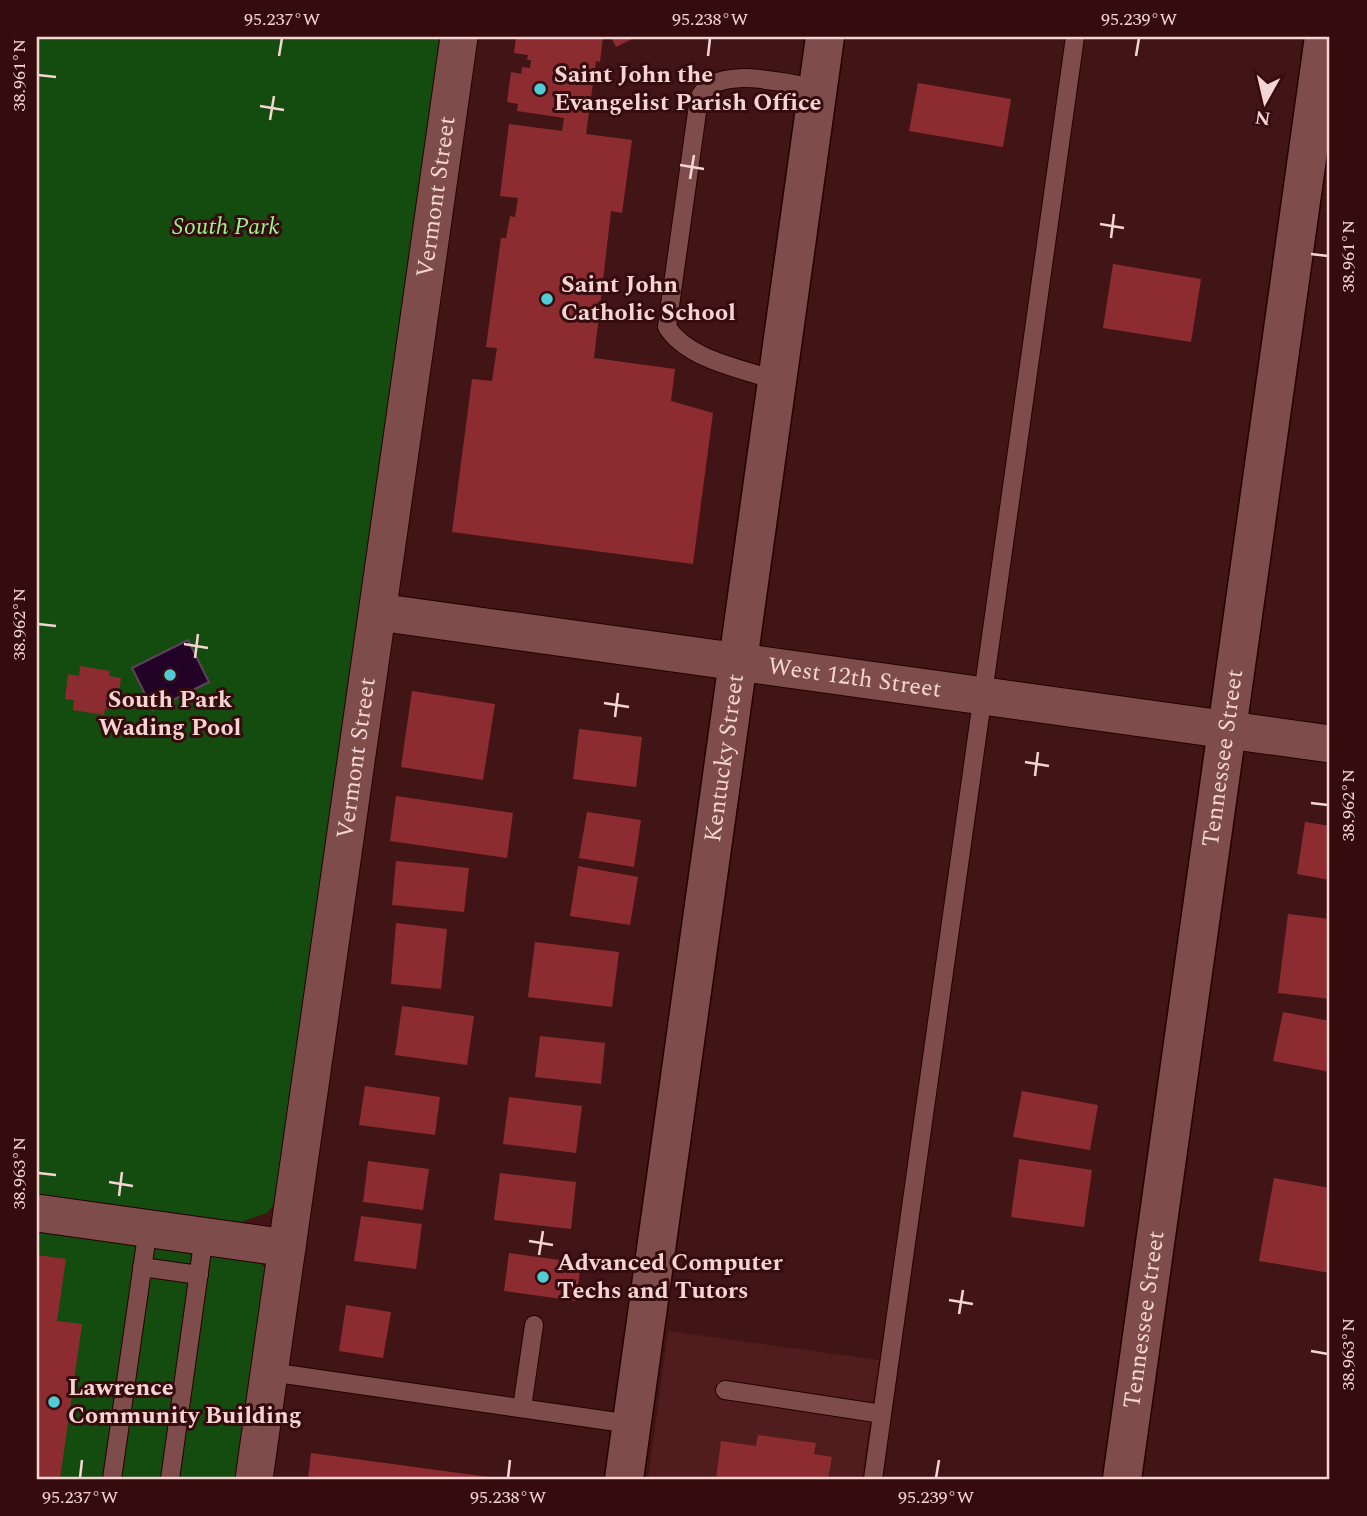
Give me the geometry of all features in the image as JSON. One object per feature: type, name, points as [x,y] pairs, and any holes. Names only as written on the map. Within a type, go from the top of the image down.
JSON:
[{"type":"main road","name":"Kentucky Street","points":[[624,1479],[825,37]]},
{"type":"main road","name":"Tennessee Street","points":[[1122,1479],[1324,37]]},
{"type":"street","name":"Vermont Street","points":[[254,1479],[458,37]]},
{"type":"street","name":"West 12th Street","points":[[378,612],[1330,744]]},
{"type":"street","points":[[37,1213],[288,1248]]},
{"type":"lane","points":[[873,1479],[1076,37]]},
{"type":"lane","points":[[777,381],[691,350],[676,341],[667,327],[668,313],[699,98],[704,87],[717,79],[733,77],[818,88]]},
{"type":"lane","points":[[112,1479],[148,1228]]},
{"type":"lane","points":[[170,1479],[204,1236]]},
{"type":"lane","points":[[142,1267],[199,1275]]},
{"type":"lane","points":[[522,1408],[534,1325]]},
{"type":"lane","points":[[270,1372],[631,1424]]},
{"type":"lane","points":[[725,1390],[882,1414]]},
{"type":"shaded area","name":"South Park Wading Pool","points":[[188,640],[209,682],[153,710],[132,668]]},
{"type":"shaded area","points":[[668,1331],[879,1360],[862,1479],[648,1479]]},
{"type":"green space","name":"South Park","points":[[37,37],[442,37],[277,1200],[267,1213],[241,1222],[37,1194]]},
{"type":"green space","points":[[37,1226],[259,1261],[266,1269],[241,1479],[37,1479]]},
{"type":"building","name":"Saint John Catholic School","points":[[516,37],[603,37],[600,62],[596,61],[586,134],[632,140],[622,213],[611,211],[594,358],[675,369],[671,401],[713,413],[693,564],[452,532],[472,379],[492,381],[497,348],[486,347],[501,238],[506,238],[510,216],[515,217],[518,198],[500,196],[509,124],[562,131],[564,118],[517,111],[518,104],[507,102],[511,72],[521,74],[522,67],[530,68],[531,60],[527,60],[528,55],[514,53]]},
{"type":"building","points":[[611,37],[636,37],[616,47]]},
{"type":"building","points":[[918,83],[1011,99],[1003,147],[909,131]]},
{"type":"building","points":[[1113,264],[1201,279],[1191,342],[1103,328]]},
{"type":"building","points":[[80,666],[110,671],[109,676],[121,678],[117,710],[105,709],[104,715],[73,710],[74,700],[65,699],[68,674],[79,676]]},
{"type":"building","points":[[412,691],[495,704],[483,780],[401,767]]},
{"type":"building","points":[[579,729],[642,737],[636,787],[573,779]]},
{"type":"building","points":[[396,796],[513,813],[507,858],[390,841]]},
{"type":"building","points":[[587,812],[641,820],[634,867],[579,858]]},
{"type":"building","points":[[1305,822],[1330,826],[1330,880],[1297,874]]},
{"type":"building","points":[[396,861],[469,868],[464,912],[392,905]]},
{"type":"building","points":[[578,866],[638,877],[630,925],[570,916]]},
{"type":"building","points":[[1288,914],[1330,919],[1330,999],[1278,993]]},
{"type":"building","points":[[396,923],[447,929],[441,989],[391,984]]},
{"type":"building","points":[[535,942],[619,952],[612,1007],[528,997]]},
{"type":"building","points":[[402,1006],[474,1016],[467,1065],[395,1055]]},
{"type":"building","points":[[1283,1012],[1330,1021],[1330,1072],[1273,1061]]},
{"type":"building","points":[[540,1036],[605,1043],[601,1084],[535,1077]]},
{"type":"building","points":[[365,1086],[440,1097],[435,1135],[359,1125]]},
{"type":"building","points":[[1022,1091],[1098,1105],[1090,1150],[1013,1137]]},
{"type":"building","points":[[509,1097],[582,1106],[576,1153],[503,1144]]},
{"type":"building","points":[[1019,1159],[1092,1170],[1084,1227],[1011,1217]]},
{"type":"building","points":[[368,1161],[429,1169],[423,1210],[363,1202]]},
{"type":"building","points":[[500,1173],[576,1182],[571,1229],[494,1220]]},
{"type":"building","points":[[1274,1178],[1330,1188],[1330,1273],[1259,1261]]},
{"type":"building","points":[[361,1216],[422,1224],[416,1269],[354,1261]]},
{"type":"building","name":"Advanced Computer Techs and Tutors","points":[[509,1253],[581,1263],[576,1301],[504,1291]]},
{"type":"building","name":"Lawrence Community Building","points":[[37,1255],[66,1259],[57,1321],[82,1324],[60,1479],[37,1479]]},
{"type":"building","points":[[346,1305],[391,1312],[383,1358],[339,1351]]},
{"type":"building","points":[[758,1435],[816,1443],[814,1454],[832,1457],[828,1479],[716,1479],[721,1441],[756,1446]]},
{"type":"building","points":[[311,1453],[496,1478],[496,1479],[308,1479]]},
{"type":"place","name":"Saint John the Evangelist Parish Office","points":[[540,89]]},
{"type":"place","name":"Saint John Catholic School","points":[[547,299]]},
{"type":"place","name":"South Park Wading Pool","points":[[170,675]]},
{"type":"place","name":"Advanced Computer Techs and Tutors","points":[[543,1277]]},
{"type":"place","name":"Lawrence Community Building","points":[[54,1402]]}]
